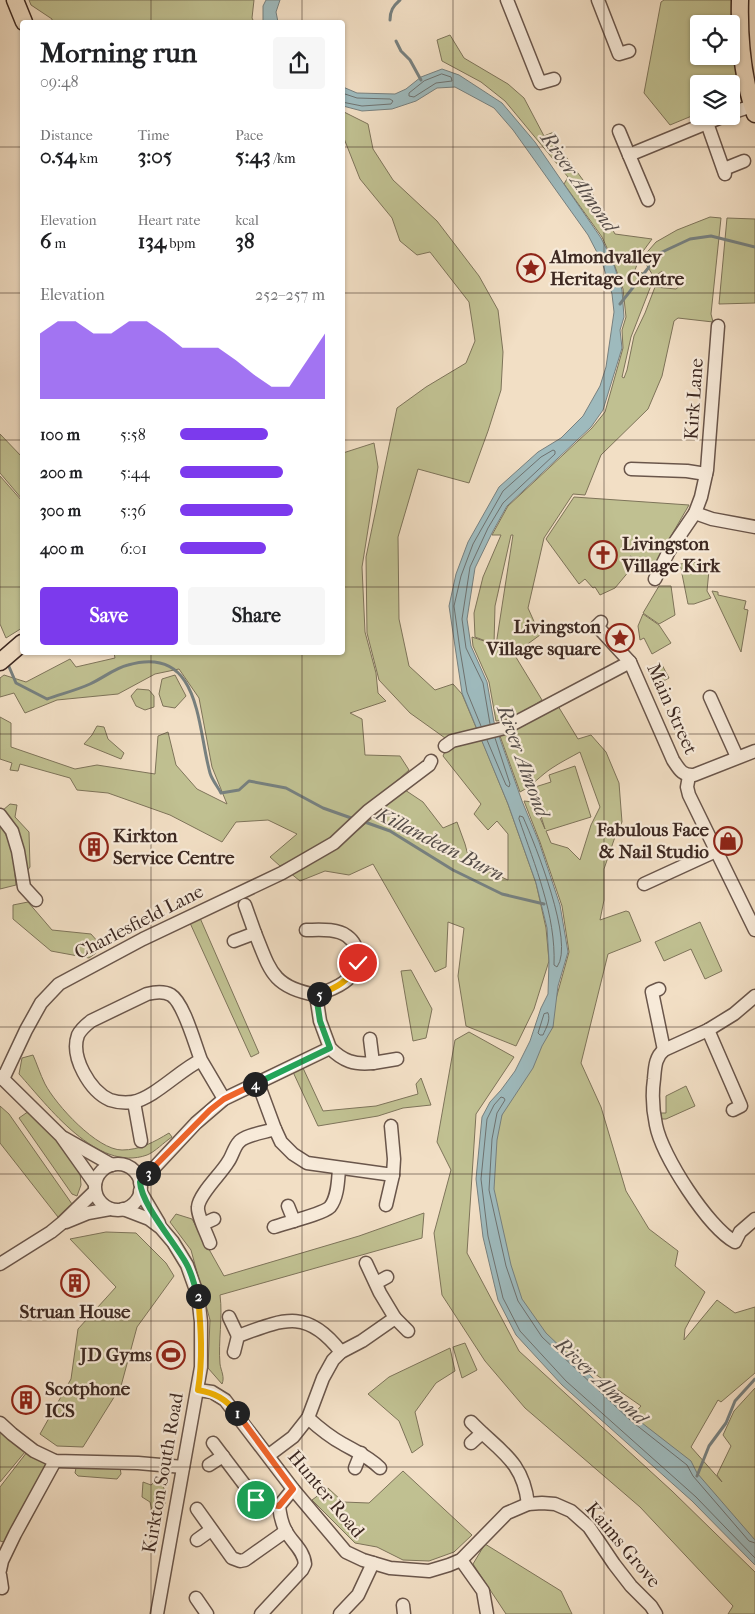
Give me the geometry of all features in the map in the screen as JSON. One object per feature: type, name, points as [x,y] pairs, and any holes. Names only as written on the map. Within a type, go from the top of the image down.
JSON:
[{"type":"main road","points":[[15,0],[23,20]]},
{"type":"main road","points":[[740,0],[742,58],[746,83],[754,110]]},
{"type":"main road","points":[[0,662],[20,646]]},
{"type":"street","points":[[507,0],[540,83],[554,79]]},
{"type":"street","points":[[598,0],[620,54],[629,51]]},
{"type":"street","points":[[740,112],[754,110]]},
{"type":"street","points":[[630,155],[702,125]]},
{"type":"street","points":[[708,125],[724,172],[744,161]]},
{"type":"street","points":[[619,131],[648,200]]},
{"type":"street","name":"Kirk Lane","points":[[655,579],[669,552],[695,514],[701,497],[706,474],[718,326]]},
{"type":"street","points":[[631,469],[687,471],[706,474]]},
{"type":"street","points":[[695,514],[755,527]]},
{"type":"street","points":[[445,746],[452,741],[505,728],[630,662],[597,626],[601,622]]},
{"type":"street","name":"Main Street","points":[[630,662],[673,760],[680,772],[689,776],[687,787],[689,795],[716,851],[752,917],[755,930]]},
{"type":"street","points":[[710,697],[738,757]]},
{"type":"street","points":[[689,776],[755,751]]},
{"type":"street","name":"Charlesfield Lane","points":[[2,1077],[41,1003],[59,984],[143,939],[282,873],[334,843],[368,811],[429,765],[431,760]]},
{"type":"street","points":[[0,815],[12,831],[18,851],[24,887],[36,900]]},
{"type":"street","points":[[644,883],[716,851]]},
{"type":"street","points":[[245,905],[266,962],[276,979],[294,990],[316,995],[350,978],[358,963],[357,953],[354,942],[347,936],[330,931],[306,930]]},
{"type":"street","points":[[234,941],[255,933]]},
{"type":"street","points":[[658,989],[652,992],[664,1050]]},
{"type":"street","points":[[201,1060],[144,1098],[134,1102],[110,1100],[97,1091],[80,1064],[76,1042],[83,1027],[91,1022],[147,994],[156,992],[166,993],[177,1000],[201,1060],[224,1099]]},
{"type":"street","points":[[316,995],[320,1021],[330,1048],[347,1061],[359,1064],[373,1064],[397,1059]]},
{"type":"street","points":[[755,996],[734,1014],[708,1030],[659,1054],[655,1065],[654,1083],[655,1124],[659,1137],[677,1172],[693,1196],[714,1224],[737,1245],[740,1232],[755,1220]]},
{"type":"street","points":[[708,1030],[741,1106],[732,1110]]},
{"type":"street","points":[[370,1039],[373,1064]]},
{"type":"street","points":[[0,1264],[62,1224],[88,1213],[117,1209],[134,1203],[140,1187],[161,1160],[196,1123],[224,1099],[330,1048]]},
{"type":"street","points":[[2,1077],[62,1136],[95,1187],[100,1200],[117,1209]]},
{"type":"street","points":[[258,1083],[281,1142],[293,1154],[307,1163],[393,1174]]},
{"type":"street","points":[[134,1102],[141,1141]]},
{"type":"street","points":[[386,1205],[393,1174],[394,1159],[391,1126]]},
{"type":"street","points":[[210,1243],[209,1221],[198,1213],[198,1206],[206,1192],[229,1162],[238,1142],[244,1138],[275,1129]]},
{"type":"street","points":[[62,1136],[112,1165],[143,1165],[161,1160]]},
{"type":"street","points":[[62,1224],[95,1187],[100,1172],[112,1165]]},
{"type":"street","points":[[127,1166],[135,1172],[140,1187]]},
{"type":"street","points":[[274,1227],[327,1209],[331,1205],[338,1182],[339,1168]]},
{"type":"street","name":"Kirkton South Road","points":[[140,1187],[161,1228],[187,1265],[198,1296],[201,1322],[201,1367],[198,1390],[157,1614]]},
{"type":"street","points":[[288,1206],[294,1220]]},
{"type":"street","name":"Kirkton South Road","points":[[117,1209],[149,1218],[161,1228]]},
{"type":"street","points":[[366,1263],[381,1280],[395,1318],[408,1330]]},
{"type":"street","points":[[229,1317],[238,1336],[234,1352]]},
{"type":"street","points":[[268,1455],[293,1437],[308,1418],[323,1378],[333,1360],[341,1352],[369,1337],[395,1318]]},
{"type":"street","points":[[238,1336],[280,1322],[298,1321],[320,1329],[341,1352]]},
{"type":"street","name":"Hunter Road","points":[[198,1390],[212,1392],[225,1400],[293,1489],[346,1552],[390,1568],[429,1571],[461,1560],[495,1523]]},
{"type":"street","points":[[308,1418],[331,1437],[341,1449],[361,1453],[380,1468]]},
{"type":"street","points":[[471,1422],[508,1456],[517,1468],[523,1481],[528,1504]]},
{"type":"street","points":[[0,1423],[34,1451],[54,1461],[138,1463],[183,1467]]},
{"type":"street","points":[[471,1443],[482,1433]]},
{"type":"street","points":[[213,1443],[256,1500],[264,1504],[279,1506]]},
{"type":"street","points":[[355,1468],[361,1453]]},
{"type":"street","points":[[209,1465],[223,1456]]},
{"type":"street","points":[[0,1570],[2,1561],[15,1534],[54,1461]]},
{"type":"street","points":[[261,1614],[302,1570],[305,1564],[302,1554],[286,1531],[280,1517],[279,1506],[293,1489]]},
{"type":"street","name":"Kaims Grove","points":[[495,1523],[507,1513],[528,1504],[555,1504],[571,1511],[589,1527],[631,1586],[651,1606],[656,1614]]},
{"type":"street","points":[[197,1509],[232,1558],[240,1561],[249,1557],[286,1531]]},
{"type":"street","points":[[197,1540],[212,1530]]},
{"type":"street","points":[[461,1560],[483,1592],[487,1614]]},
{"type":"street","points":[[340,1614],[358,1595],[373,1563]]},
{"type":"street","points":[[196,1598],[207,1614]]},
{"type":"green space","points":[[29,0],[254,0],[253,20],[52,20],[31,5]]},
{"type":"green space","points":[[664,0],[736,0],[737,15],[690,15],[690,65],[740,65],[740,63],[742,95],[740,96],[740,75],[690,75],[690,117],[670,125],[644,93],[661,2]]},
{"type":"green space","points":[[450,35],[464,58],[508,84],[524,98],[544,136],[554,132],[557,136],[556,143],[591,191],[615,234],[652,239],[641,254],[635,270],[648,275],[652,283],[631,337],[622,377],[624,378],[627,370],[634,336],[655,287],[676,289],[682,284],[669,281],[662,271],[654,277],[642,258],[656,242],[677,230],[710,217],[721,218],[711,314],[713,322],[678,318],[674,321],[662,376],[648,409],[601,455],[585,495],[573,494],[544,538],[528,608],[540,635],[514,654],[542,700],[513,719],[496,721],[489,682],[473,646],[472,637],[496,645],[513,535],[511,535],[495,606],[494,644],[475,637],[474,613],[483,577],[501,535],[492,535],[508,506],[592,428],[605,412],[623,348],[622,330],[626,317],[623,289],[613,261],[602,237],[564,184],[568,177],[505,101],[481,82],[442,61],[437,40]]},
{"type":"green space","points":[[345,112],[368,124],[373,149],[393,180],[437,221],[479,276],[498,310],[503,352],[501,390],[469,483],[418,469],[398,537],[399,619],[409,666],[435,690],[453,684],[462,694],[478,732],[445,738],[410,713],[379,680],[367,633],[366,557],[397,408],[426,387],[466,363],[475,341],[469,302],[430,252],[417,255],[400,241],[392,218],[360,179],[345,141]]},
{"type":"green space","points":[[727,218],[755,219],[755,303],[719,304]]},
{"type":"green space","points":[[0,434],[20,455],[20,497],[0,473]]},
{"type":"green space","points":[[374,443],[378,467],[362,567],[365,632],[376,673],[378,693],[386,701],[350,713],[362,719],[365,755],[400,756],[409,770],[325,845],[280,866],[270,857],[297,834],[268,820],[236,822],[222,842],[170,815],[108,793],[77,790],[70,778],[20,764],[18,771],[10,770],[12,763],[0,759],[0,717],[11,723],[11,747],[75,769],[97,765],[155,774],[158,736],[168,732],[176,765],[197,789],[227,804],[212,767],[199,698],[179,669],[155,674],[118,694],[57,700],[25,713],[14,693],[0,697],[0,678],[4,675],[26,682],[70,659],[76,667],[115,658],[114,655],[345,655],[345,452]]},
{"type":"green space","points":[[0,476],[20,499],[20,629],[6,638],[0,624]]},
{"type":"green space","points":[[574,497],[689,505],[653,567],[630,556],[630,570],[615,588],[600,595],[595,587],[593,588],[585,579],[579,584],[546,539]]},
{"type":"green space","points":[[703,563],[703,569],[709,570],[707,591],[711,598],[694,604],[688,604],[680,564]]},
{"type":"green space","points":[[659,586],[671,586],[675,615],[659,624],[643,613]]},
{"type":"green space","points":[[712,591],[718,592],[718,595],[746,601],[744,609],[748,610],[741,652]]},
{"type":"green space","points":[[643,614],[659,625],[671,643],[652,654],[644,638],[640,640],[638,626]]},
{"type":"green space","points":[[661,663],[669,678],[656,685],[648,670]]},
{"type":"green space","points":[[175,675],[186,696],[175,708],[163,706],[159,694],[162,679]]},
{"type":"green space","points":[[137,689],[149,690],[154,696],[154,707],[145,710],[136,706],[131,696]]},
{"type":"green space","points":[[558,706],[578,739],[591,735],[606,752],[619,783],[622,822],[604,869],[604,900],[600,920],[626,911],[629,912],[641,941],[608,954],[581,1063],[601,1107],[626,1191],[649,1229],[678,1251],[675,1266],[705,1292],[685,1329],[684,1340],[717,1300],[735,1313],[755,1307],[755,1373],[721,1402],[718,1400],[691,1447],[722,1482],[717,1475],[731,1446],[723,1435],[734,1411],[755,1388],[755,1545],[630,1418],[641,1406],[575,1360],[571,1367],[517,1300],[491,1196],[492,1139],[523,1063],[552,1013],[569,952],[562,906],[524,801],[533,802],[545,829],[532,788],[551,782],[549,775],[575,766],[591,817],[546,831],[551,843],[568,848],[580,860],[591,825],[600,807],[580,752],[552,768],[520,792],[500,736]]},
{"type":"green space","points":[[97,726],[104,727],[108,739],[124,753],[121,759],[84,744]]},
{"type":"green space","points":[[481,738],[508,804],[536,883],[546,928],[549,961],[534,1009],[516,1046],[466,1026],[458,976],[464,928],[448,922],[446,967],[435,972],[373,864],[349,875],[325,871],[300,881],[289,872],[344,842],[405,790],[423,802],[443,828],[457,822],[469,859],[508,880],[508,834],[497,821],[488,830],[474,814],[481,804],[443,756],[447,747]]},
{"type":"green space","points":[[10,804],[17,805],[15,817],[29,832],[30,867],[27,871],[2,811]]},
{"type":"green space","points":[[0,821],[13,851],[16,885],[0,889]]},
{"type":"green space","points":[[28,902],[52,930],[91,934],[99,943],[96,953],[89,958],[51,951],[13,919],[13,905]]},
{"type":"green space","points":[[200,918],[259,1053],[251,1057],[190,923]]},
{"type":"green space","points":[[700,922],[722,971],[705,979],[691,949],[664,961],[655,942]]},
{"type":"green space","points":[[411,970],[432,1009],[426,1038],[413,1041],[401,971]]},
{"type":"green space","points":[[469,1032],[514,1057],[476,1114],[467,1253],[519,1351],[672,1491],[755,1572],[755,1614],[728,1614],[733,1606],[640,1507],[525,1408],[485,1361],[442,1295],[434,1233],[451,1170],[437,1142],[455,1040]]},
{"type":"green space","points":[[33,1055],[50,1093],[78,1125],[101,1143],[112,1148],[129,1150],[147,1145],[169,1133],[172,1137],[150,1154],[128,1158],[110,1154],[92,1146],[59,1118],[19,1074],[22,1058]]},
{"type":"green space","points":[[303,1068],[323,1111],[376,1106],[418,1094],[416,1084],[421,1078],[431,1105],[403,1108],[378,1116],[318,1126],[293,1072]]},
{"type":"green space","points":[[686,1086],[695,1106],[666,1119],[661,1119],[661,1113],[666,1113],[666,1096]]},
{"type":"green space","points":[[0,1106],[9,1114],[72,1204],[58,1217],[0,1143]]},
{"type":"green space","points":[[29,1111],[59,1141],[80,1172],[81,1185],[77,1196],[72,1194],[19,1118]]},
{"type":"green space","points":[[424,1213],[422,1238],[220,1295],[220,1364],[223,1376],[222,1384],[208,1368],[210,1320],[191,1250],[170,1222],[176,1214],[192,1219],[224,1276],[359,1236]]},
{"type":"green space","points":[[106,1232],[136,1233],[166,1263],[174,1276],[137,1327],[121,1386],[83,1447],[57,1446],[40,1434],[71,1379],[78,1329],[116,1287],[70,1239]]},
{"type":"green space","points":[[465,1343],[477,1370],[462,1378],[453,1347]]},
{"type":"green space","points":[[450,1348],[455,1371],[436,1383],[415,1412],[423,1445],[412,1453],[399,1421],[368,1394],[389,1377]]},
{"type":"green space","points":[[0,1430],[25,1452],[0,1482]]},
{"type":"green space","points":[[27,1452],[49,1465],[4,1542],[0,1541],[0,1487]]},
{"type":"green space","points":[[120,1467],[121,1474],[117,1479],[78,1476],[75,1473],[76,1468]]},
{"type":"green space","points":[[403,1471],[472,1535],[454,1552],[429,1561],[403,1560],[377,1547],[355,1543],[312,1500],[328,1488],[343,1502],[369,1503]]},
{"type":"green space","points":[[158,1479],[165,1490],[165,1504],[153,1515],[150,1502],[142,1497],[143,1482],[151,1485]]},
{"type":"green space","points":[[485,1544],[561,1591],[572,1614],[506,1614],[473,1564]]},
{"type":"water","points":[[266,0],[280,0],[276,12],[278,20],[263,20],[263,6]]},
{"type":"water","points":[[442,69],[459,75],[502,103],[535,142],[601,238],[613,262],[622,290],[624,317],[620,330],[622,348],[603,410],[591,427],[507,506],[475,568],[467,619],[471,646],[487,682],[494,722],[522,801],[539,842],[560,905],[568,952],[558,986],[553,1027],[542,1046],[533,1068],[502,1115],[497,1140],[494,1189],[511,1265],[522,1299],[546,1333],[633,1416],[691,1461],[697,1473],[755,1540],[755,1565],[692,1501],[562,1385],[516,1335],[498,1300],[483,1237],[476,1179],[482,1117],[490,1102],[515,1071],[530,1041],[541,1008],[548,994],[549,961],[547,928],[536,883],[508,804],[462,693],[449,606],[456,574],[468,542],[499,487],[538,452],[561,438],[583,416],[600,386],[606,367],[614,312],[612,294],[602,262],[588,235],[513,130],[494,108],[455,87],[437,88],[416,101],[392,109],[362,111],[345,107],[345,88],[357,93],[395,94],[406,89],[421,77]]},
{"type":"waterway","points":[[390,20],[392,9],[400,0]]},
{"type":"waterway","points":[[396,41],[401,51],[410,60],[421,80]]},
{"type":"waterway","points":[[620,304],[660,253],[690,239],[711,236],[755,247]]},
{"type":"waterway","name":"Killandean Burn","points":[[7,662],[16,683],[47,699],[95,682],[118,668],[128,665],[152,662],[170,667],[183,678],[192,694],[198,713],[210,773],[221,793],[239,790],[249,781],[286,788],[323,808],[354,819]]},
{"type":"waterway","name":"Killandean Burn","points":[[362,821],[390,831],[453,870],[502,894],[544,904]]},
{"type":"waterway","points":[[697,1476],[709,1446],[726,1423],[735,1401],[755,1379]]},
{"type":"place","name":"Almondvalley Heritage Centre","points":[[531,268]]},
{"type":"place","name":"Livingston Village Kirk","points":[[603,555]]},
{"type":"place","name":"Livingston Village square","points":[[620,638]]},
{"type":"place","name":"Fabulous Face & Nail Studio","points":[[728,841]]},
{"type":"place","name":"Kirkton Service Centre","points":[[94,847]]},
{"type":"place","name":"Struan House","points":[[75,1283]]},
{"type":"place","name":"JD Gyms","points":[[171,1355]]},
{"type":"place","name":"Scotphone ICS","points":[[26,1400]]},
{"type":"route","points":[[256,1500],[260,1503],[279,1506],[293,1489],[225,1400],[212,1392],[198,1390],[201,1367],[201,1322],[198,1296],[187,1265],[173,1242],[161,1228],[140,1191],[140,1182],[196,1123],[224,1099],[330,1048],[320,1021],[316,995],[350,978],[358,963]]},
{"type":"water label","name":"River Almond","points":[[579,182]]},
{"type":"water label","name":"River Almond","points":[[523,761]]},
{"type":"water label","name":"River Almond","points":[[601,1381]]}]
